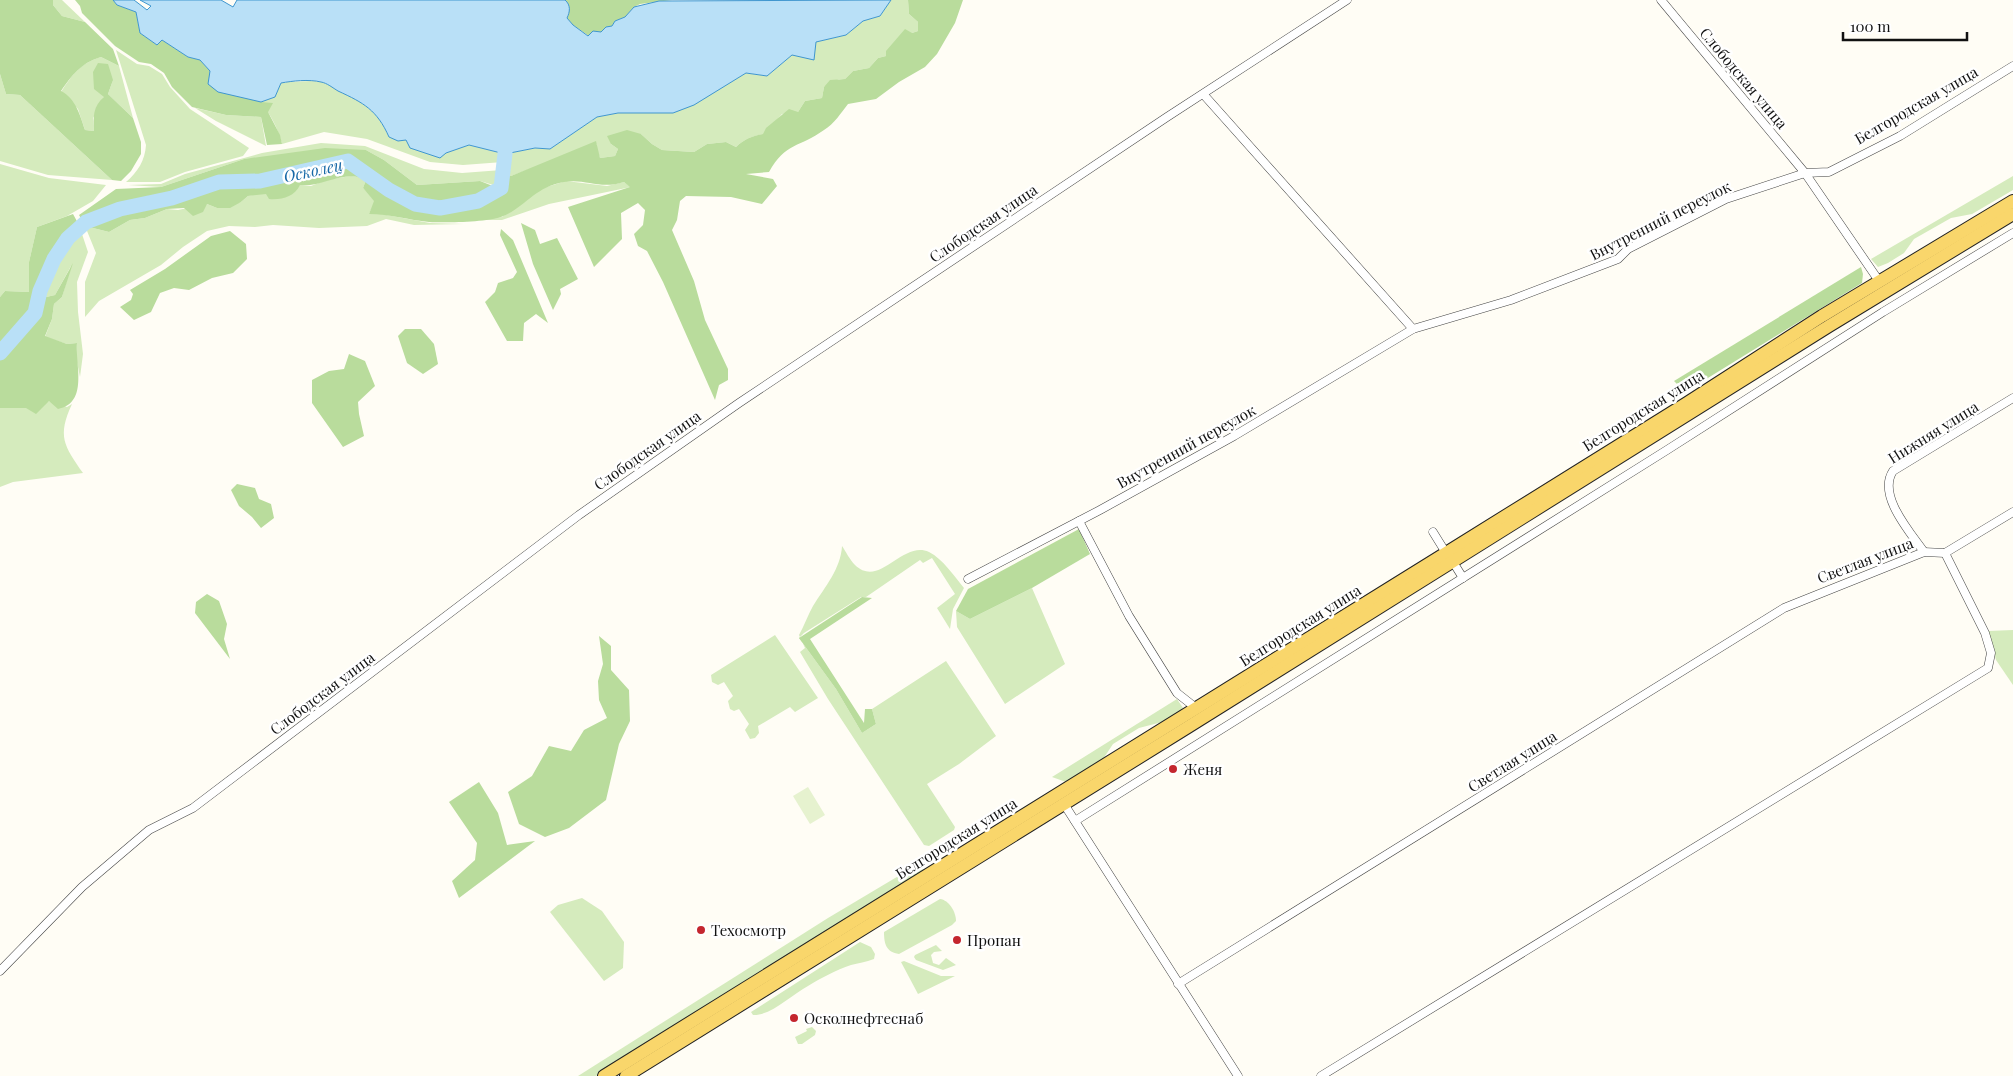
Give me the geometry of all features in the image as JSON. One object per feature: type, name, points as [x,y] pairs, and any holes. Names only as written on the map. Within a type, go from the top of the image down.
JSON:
[{"type":"main road","name":"Белгородская улица","points":[[626,1076],[1064,804],[1879,281],[2013,201]]},
{"type":"main road","name":"Белгородская улица","points":[[604,1076],[1196,708],[1450,558],[2013,214]]},
{"type":"street","name":"Слободская улица","points":[[0,971],[82,886],[149,830],[193,808],[579,515],[739,403],[1167,117],[1347,0]]},
{"type":"street","name":"Слободская улица","points":[[1661,0],[1805,173],[1879,281]]},
{"type":"street","name":"Белгородская улица","points":[[1805,173],[1830,172],[1900,136],[2013,66]]},
{"type":"street","points":[[1204,94],[1413,329]]},
{"type":"street","name":"Внутренний переулок","points":[[968,579],[1234,436],[1413,329],[1511,300],[1618,259],[1628,249],[1726,200],[1805,173]]},
{"type":"street","points":[[1075,821],[1883,312],[2013,233]]},
{"type":"street","points":[[1874,298],[1883,312]]},
{"type":"street","name":"Нижняя улица","points":[[1924,552],[1900,519],[1888,488],[1888,478],[1893,471],[2013,398]]},
{"type":"street","points":[[1320,1076],[1988,668],[1991,653],[1985,633],[1945,553],[2013,512]]},
{"type":"street","points":[[1079,521],[1129,616],[1177,693],[1196,708]]},
{"type":"street","points":[[1433,532],[1463,578]]},
{"type":"street","name":"Светлая улица","points":[[1178,984],[1784,608],[1924,552],[1945,553]]},
{"type":"street","points":[[1064,804],[1238,1076]]},
{"type":"green space","points":[[0,0],[53,0],[53,5],[62,16],[85,22],[113,49],[119,66],[101,57],[94,60],[78,70],[61,91],[74,103],[85,130],[94,131],[95,112],[100,100],[104,97],[94,89],[93,72],[98,63],[108,64],[113,80],[108,94],[133,118],[141,142],[141,154],[131,171],[121,181],[112,180],[20,95],[6,94],[0,74]]},
{"type":"green space","points":[[53,0],[62,0],[85,22],[62,16],[53,5]]},
{"type":"green space","points":[[75,0],[113,0],[117,5],[136,12],[140,33],[157,45],[162,40],[188,57],[200,60],[210,71],[261,102],[273,103],[268,112],[280,135],[282,144],[267,145],[261,117],[226,115],[192,107],[172,87],[164,73],[151,64],[139,62],[115,46],[82,13],[80,6]]},
{"type":"green space","points":[[565,0],[672,0],[640,4],[634,7],[625,17],[615,21],[612,26],[589,36],[573,25],[567,18],[568,3]]},
{"type":"green space","points":[[891,0],[908,0],[909,14],[918,22],[918,31],[912,33],[886,56],[878,58],[869,68],[853,71],[845,79],[839,79],[824,87],[822,98],[805,101],[798,112],[782,114],[764,134],[749,138],[736,147],[726,142],[707,144],[694,152],[662,150],[641,134],[611,144],[618,149],[615,156],[600,158],[597,144],[511,176],[504,175],[506,154],[535,148],[550,149],[597,117],[618,113],[673,113],[746,73],[767,76],[792,55],[816,42],[846,35],[863,21],[880,16]]},
{"type":"green space","points":[[908,0],[963,0],[955,23],[937,54],[925,67],[899,82],[876,99],[848,104],[828,128],[787,150],[775,162],[769,172],[746,174],[773,179],[777,186],[762,204],[731,197],[686,196],[680,201],[677,220],[672,230],[694,281],[705,320],[728,369],[728,380],[719,385],[715,400],[663,282],[647,251],[638,246],[634,234],[643,225],[645,210],[638,203],[621,213],[622,239],[594,267],[568,207],[630,187],[624,182],[607,185],[579,181],[564,182],[545,188],[501,217],[476,221],[436,222],[369,214],[374,201],[363,188],[366,180],[350,176],[316,184],[300,185],[291,195],[278,199],[269,199],[266,194],[248,196],[230,208],[217,208],[207,204],[203,212],[193,216],[184,208],[167,209],[145,218],[130,220],[109,232],[85,226],[143,205],[173,201],[193,192],[220,184],[261,184],[349,162],[387,190],[415,204],[440,209],[478,202],[502,189],[507,175],[511,176],[596,141],[600,158],[615,156],[618,149],[611,144],[607,136],[627,130],[641,134],[662,150],[694,152],[707,144],[726,142],[736,147],[748,138],[763,134],[766,128],[789,109],[798,112],[805,101],[822,98],[824,87],[830,80],[845,79],[853,71],[869,68],[878,58],[886,56],[886,51],[905,29],[912,33],[918,31],[918,22],[909,14]]},
{"type":"green space","points":[[116,50],[137,64],[149,66],[162,74],[170,87],[190,109],[249,148],[243,156],[185,172],[160,182],[126,182],[140,165],[146,145]]},
{"type":"green space","points":[[101,57],[119,66],[133,118],[108,94],[113,80],[93,118],[94,131],[85,130],[78,109],[61,92],[77,70]]},
{"type":"green space","points":[[0,74],[6,94],[20,95],[112,180],[48,175],[0,161]]},
{"type":"green space","points":[[313,81],[323,83],[356,99],[369,108],[380,120],[389,137],[406,140],[446,153],[469,145],[504,154],[503,162],[463,165],[430,162],[367,139],[324,132],[282,144],[268,111],[261,102],[275,97],[281,83]]},
{"type":"green space","points":[[195,108],[226,115],[261,117],[266,146],[216,121]]},
{"type":"green space","points":[[321,143],[365,146],[424,169],[462,173],[502,170],[500,187],[480,181],[417,185],[384,160],[366,150],[244,159],[161,187],[128,185],[161,184],[185,174],[262,153]]},
{"type":"green space","points":[[325,148],[366,150],[384,160],[417,185],[480,181],[498,188],[477,200],[439,205],[416,200],[388,186],[349,158],[260,178],[218,179],[170,195],[119,206],[83,222],[79,215],[116,189],[161,187],[244,159]]},
{"type":"green space","points":[[0,164],[49,178],[106,185],[93,201],[67,216],[37,227],[29,262],[29,292],[5,291],[0,297]]},
{"type":"green space","points":[[351,176],[361,177],[366,180],[363,188],[375,201],[369,214],[381,214],[430,223],[464,224],[414,225],[386,219],[367,226],[319,228],[273,225],[255,227],[229,226],[207,231],[161,265],[99,301],[85,317],[85,282],[96,253],[85,226],[109,232],[130,220],[145,218],[167,209],[178,210],[207,204],[217,208],[241,202],[248,196],[300,185],[311,186],[326,180]]},
{"type":"green space","points":[[2013,176],[2013,190],[1972,214],[1951,218],[1914,239],[1904,253],[1888,263],[1878,267],[1871,259]]},
{"type":"green space","points":[[566,181],[607,186],[624,182],[631,187],[549,204],[502,220],[478,220],[502,217],[540,189]]},
{"type":"green space","points":[[73,214],[79,225],[61,239],[50,257],[36,292],[32,312],[0,349],[0,297],[5,291],[29,292],[29,262],[37,227]]},
{"type":"green space","points":[[521,223],[535,230],[540,244],[557,238],[578,279],[560,289],[561,294],[553,310],[533,264]]},
{"type":"green space","points":[[501,229],[513,240],[548,323],[536,314],[524,323],[523,341],[507,341],[485,302],[495,292],[498,283],[513,278],[517,272],[500,235]]},
{"type":"green space","points":[[81,231],[88,252],[77,282],[83,354],[80,377],[76,357],[77,343],[67,344],[45,337],[52,319],[54,304],[62,297],[71,266],[55,295],[42,298],[58,262],[68,246]]},
{"type":"green space","points":[[230,231],[246,244],[247,259],[233,273],[212,278],[189,290],[174,288],[160,293],[151,312],[134,320],[120,307],[131,300],[133,294],[130,290],[165,269],[211,236]]},
{"type":"green space","points":[[73,263],[62,297],[54,304],[52,319],[45,336],[67,344],[77,343],[78,382],[74,399],[68,405],[58,409],[49,401],[36,414],[26,408],[0,408],[0,359],[38,315],[42,298],[55,295]]},
{"type":"green space","points":[[1861,267],[1863,274],[1862,283],[1690,389],[1684,391],[1674,381]]},
{"type":"green space","points":[[405,329],[421,329],[434,344],[438,364],[423,374],[407,363],[398,336]]},
{"type":"green space","points":[[349,354],[365,361],[375,386],[358,402],[364,436],[343,447],[312,403],[312,380],[329,371],[344,369]]},
{"type":"green space","points":[[49,401],[67,407],[72,404],[65,424],[65,440],[67,448],[83,473],[13,482],[0,487],[0,408],[26,408]]},
{"type":"green space","points":[[237,484],[255,488],[259,499],[271,504],[274,518],[261,528],[239,506],[231,490]]},
{"type":"green space","points":[[1079,529],[1090,554],[1032,588],[970,619],[956,611],[968,589]]},
{"type":"green space","points":[[842,546],[853,563],[864,571],[882,568],[910,552],[919,550],[929,552],[944,563],[964,588],[953,609],[950,629],[937,608],[955,594],[932,558],[923,563],[920,560],[866,597],[861,597],[800,637],[799,635],[811,609],[836,570]]},
{"type":"green space","points":[[1032,588],[1065,664],[1005,704],[957,627],[956,611],[970,619]]},
{"type":"green space","points":[[207,594],[219,601],[227,624],[224,639],[230,659],[195,613],[196,602]]},
{"type":"green space","points":[[862,597],[872,598],[810,639],[864,723],[865,709],[872,709],[876,724],[862,733],[836,689],[799,638]]},
{"type":"green space","points":[[2013,630],[2013,685],[1996,660],[1988,631]]},
{"type":"green space","points":[[775,635],[818,698],[795,712],[790,707],[758,726],[759,733],[755,738],[750,739],[745,730],[749,724],[739,709],[734,711],[730,709],[728,701],[733,696],[724,682],[718,685],[712,682],[711,675]]},
{"type":"green space","points":[[599,636],[611,646],[611,670],[629,690],[630,721],[619,744],[606,800],[569,828],[545,837],[519,824],[508,792],[532,776],[549,746],[571,751],[584,730],[607,718],[599,700],[598,681],[603,664]]},
{"type":"green space","points":[[803,643],[836,689],[862,733],[876,724],[872,709],[946,661],[996,736],[959,764],[927,784],[955,827],[954,830],[929,846],[924,845],[828,699],[800,652],[805,648]]},
{"type":"green space","points":[[1177,699],[1183,708],[1181,713],[1162,722],[1139,728],[1113,744],[1101,762],[1066,782],[1052,777]]},
{"type":"green space","points":[[479,782],[498,813],[507,845],[535,841],[459,898],[452,881],[475,860],[477,843],[449,802]]},
{"type":"green space","points":[[808,787],[825,815],[810,824],[793,796]]},
{"type":"green space","points":[[922,862],[923,871],[596,1076],[578,1076],[828,918]]},
{"type":"green space","points":[[582,898],[602,911],[624,942],[623,968],[604,981],[550,912],[558,905]]},
{"type":"green space","points":[[940,899],[949,904],[953,910],[956,921],[952,925],[899,954],[887,947],[884,932]]},
{"type":"green space","points":[[860,942],[871,947],[875,954],[874,959],[851,965],[829,974],[801,990],[774,1009],[753,1015],[751,1012]]},
{"type":"green space","points":[[936,945],[942,951],[934,952],[931,955],[933,963],[939,965],[946,958],[956,965],[943,970],[916,960],[914,957]]},
{"type":"green space","points":[[904,961],[941,976],[955,976],[918,994],[901,962]]},
{"type":"green space","points":[[812,1027],[816,1031],[815,1035],[802,1044],[798,1044],[795,1037]]},
{"type":"water","points":[[113,0],[134,0],[147,10],[151,6],[140,0],[221,0],[233,7],[237,0],[565,0],[569,9],[567,18],[588,36],[593,31],[601,32],[606,27],[612,26],[615,21],[625,17],[634,7],[659,1],[891,0],[880,16],[863,21],[846,35],[816,42],[814,60],[792,55],[767,76],[746,73],[694,105],[673,113],[618,113],[597,117],[550,149],[535,148],[505,154],[469,145],[446,153],[440,158],[410,148],[406,140],[398,141],[389,137],[380,120],[369,108],[328,84],[306,80],[281,83],[275,97],[261,102],[218,92],[208,84],[210,71],[200,60],[188,57],[162,40],[157,45],[140,33],[136,12],[117,5]]},
{"type":"waterway","name":"Осколец","points":[[0,353],[35,313],[40,291],[54,259],[68,238],[86,222],[120,209],[172,198],[219,182],[260,181],[348,161],[389,190],[415,204],[440,208],[478,201],[501,188],[505,134]]},
{"type":"place","name":"Женя","points":[[1173,769]]},
{"type":"place","name":"Техосмотр","points":[[701,930]]},
{"type":"place","name":"Пропан","points":[[957,940]]},
{"type":"place","name":"Осколнефтеснаб","points":[[794,1018]]}]
